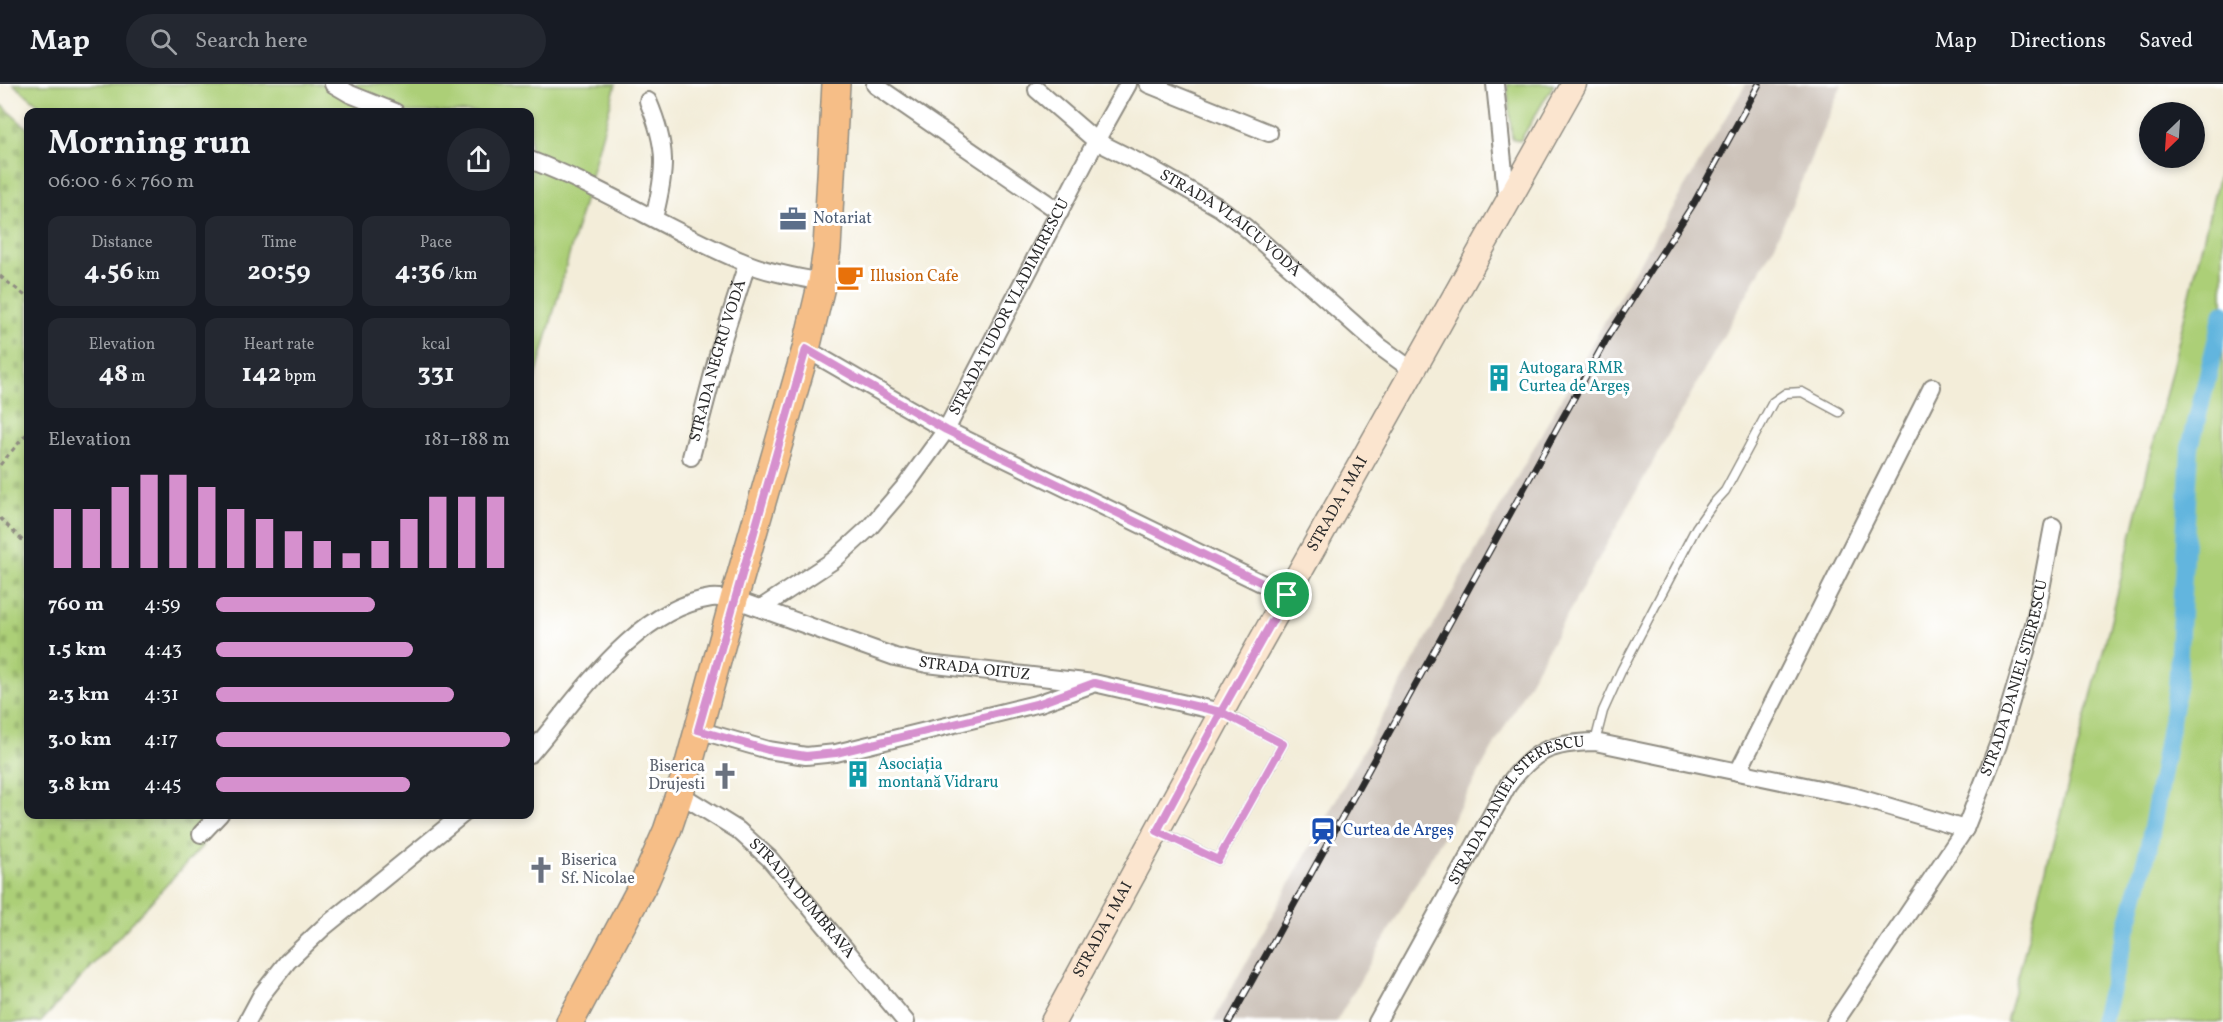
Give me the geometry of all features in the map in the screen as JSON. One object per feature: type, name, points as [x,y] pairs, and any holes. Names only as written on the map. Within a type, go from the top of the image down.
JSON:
[{"type":"main road","points":[[570,1022],[645,881],[680,794],[806,349],[822,282],[827,249],[836,84]]},
{"type":"main road","name":"STRADA 1 MAI","points":[[1053,1022],[1221,712],[1575,84]]},
{"type":"street","points":[[333,84],[350,94],[385,108]]},
{"type":"street","name":"STRADA TUDOR VLADIMIRESCU","points":[[760,608],[834,560],[870,527],[906,485],[946,430],[1128,84]]},
{"type":"street","points":[[1148,84],[1269,133]]},
{"type":"street","points":[[1495,84],[1507,201]]},
{"type":"street","points":[[875,85],[1060,212]]},
{"type":"street","name":"STRADA VLAICU VODĂ","points":[[1037,90],[1096,141],[1152,169],[1228,214],[1258,237],[1379,346],[1412,370]]},
{"type":"street","points":[[648,101],[658,124],[664,164],[663,183],[654,218]]},
{"type":"street","points":[[534,162],[606,193],[747,264],[772,272],[822,282]]},
{"type":"street","name":"STRADA NEGRU VODĂ","points":[[691,457],[719,351],[747,264]]},
{"type":"street","points":[[806,349],[946,430],[1287,595]]},
{"type":"street","points":[[1738,772],[1932,387]]},
{"type":"street","name":"STRADA DANIEL STERESCU","points":[[1835,1022],[1965,829],[1998,745],[2031,632],[2053,526]]},
{"type":"street","points":[[534,749],[606,665],[641,629],[666,613],[690,604],[712,598],[734,599]]},
{"type":"street","name":"STRADA OITUZ","points":[[734,599],[896,657],[927,664],[1094,683],[1221,712]]},
{"type":"street","points":[[1035,676],[1040,703]]},
{"type":"street","points":[[698,730],[768,750],[806,756],[836,753],[1040,703],[1094,683]]},
{"type":"street","name":"STRADA DANIEL STERESCU","points":[[1377,1022],[1508,785],[1523,765],[1545,749],[1569,743],[1595,742],[1852,796],[1965,829]]},
{"type":"street","name":"STRADA DUMBRAVA","points":[[680,794],[738,830],[770,858],[906,1022]]},
{"type":"street","points":[[201,834],[215,819]]},
{"type":"street","points":[[247,1022],[262,994],[288,961],[324,927],[454,819]]},
{"type":"lane","points":[[1595,742],[1603,711],[1627,659],[1696,528],[1725,491],[1773,402],[1786,393],[1802,392],[1839,412]]},
{"type":"lane","points":[[1157,831],[1218,860],[1283,744],[1221,712]]},
{"type":"path","points":[[0,276],[24,295]]},
{"type":"path","points":[[0,465],[24,437]]},
{"type":"path","points":[[0,518],[24,542]]},
{"type":"shaded area","points":[[1746,84],[1842,84],[1775,244],[1435,851],[1336,1022],[1213,1022],[1606,319]]},
{"type":"green space","points":[[13,84],[616,84],[534,383],[534,108],[43,108]]},
{"type":"green space","points":[[1507,84],[1554,84],[1520,141],[1512,139]]},
{"type":"green space","points":[[0,104],[24,125],[24,819],[203,819],[190,832],[203,845],[41,1022],[0,1022]]},
{"type":"green space","points":[[2223,158],[2223,1022],[2006,1022],[2108,632]]},
{"type":"waterway","points":[[2102,1022],[2148,850],[2177,688],[2190,448],[2223,313]]},
{"type":"railway","points":[[1229,1022],[1607,338],[1694,203],[1759,84]]},
{"type":"place","name":"Notariat","points":[[793,219]]},
{"type":"place","name":"Illusion Cafe","points":[[850,277]]},
{"type":"place","name":"Autogara RMR Curtea de Argeș","points":[[1499,378]]},
{"type":"place","name":"Asociația montană Vidraru","points":[[858,774]]},
{"type":"place","name":"Biserica Drujesti","points":[[725,776]]},
{"type":"place","name":"Curtea de Argeș","points":[[1323,831]]},
{"type":"place","name":"Biserica Sf. Nicolae","points":[[541,870]]},
{"type":"route","points":[[1287,595],[946,430],[806,349],[698,730],[768,750],[806,756],[836,753],[1040,703],[1094,683],[1221,712],[1157,831],[1218,860],[1283,744],[1221,712],[1287,595]]}]
